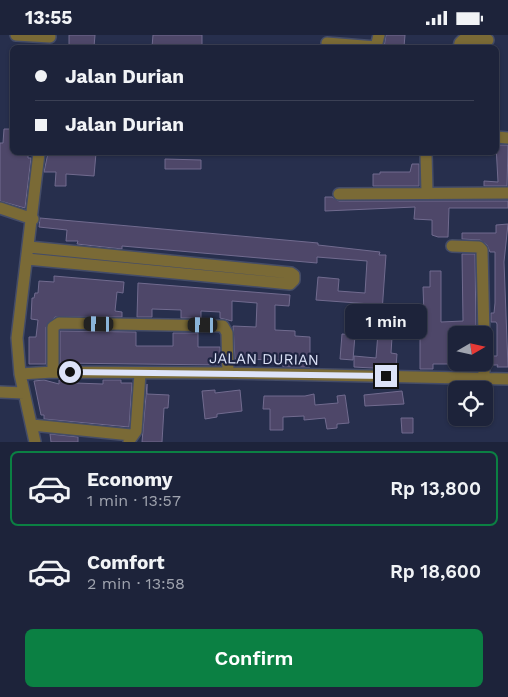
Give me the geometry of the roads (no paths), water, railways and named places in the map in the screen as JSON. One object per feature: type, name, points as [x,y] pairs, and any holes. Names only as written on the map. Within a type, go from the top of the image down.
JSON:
[{"type":"street","points":[[16,35],[50,40]]},
{"type":"street","points":[[460,45],[464,40],[488,41]]},
{"type":"street","points":[[327,43],[352,45]]},
{"type":"street","points":[[35,442],[20,374],[18,325],[33,219],[39,155]]},
{"type":"street","points":[[426,155],[427,192]]},
{"type":"street","points":[[339,194],[508,193]]},
{"type":"street","points":[[0,208],[33,219]]},
{"type":"street","points":[[452,246],[479,247],[482,250],[484,326]]},
{"type":"street","points":[[27,259],[290,284],[294,280],[294,275],[291,273],[29,247]]},
{"type":"street","points":[[53,372],[53,327],[59,323],[223,326],[227,333],[228,373]]},
{"type":"street","points":[[484,371],[484,378]]},
{"type":"street","name":"JALAN DURIAN","points":[[20,374],[53,372],[228,373],[508,379]]},
{"type":"street","points":[[32,425],[130,439],[136,431],[140,373]]},
{"type":"street","points":[[0,392],[24,393]]}]
